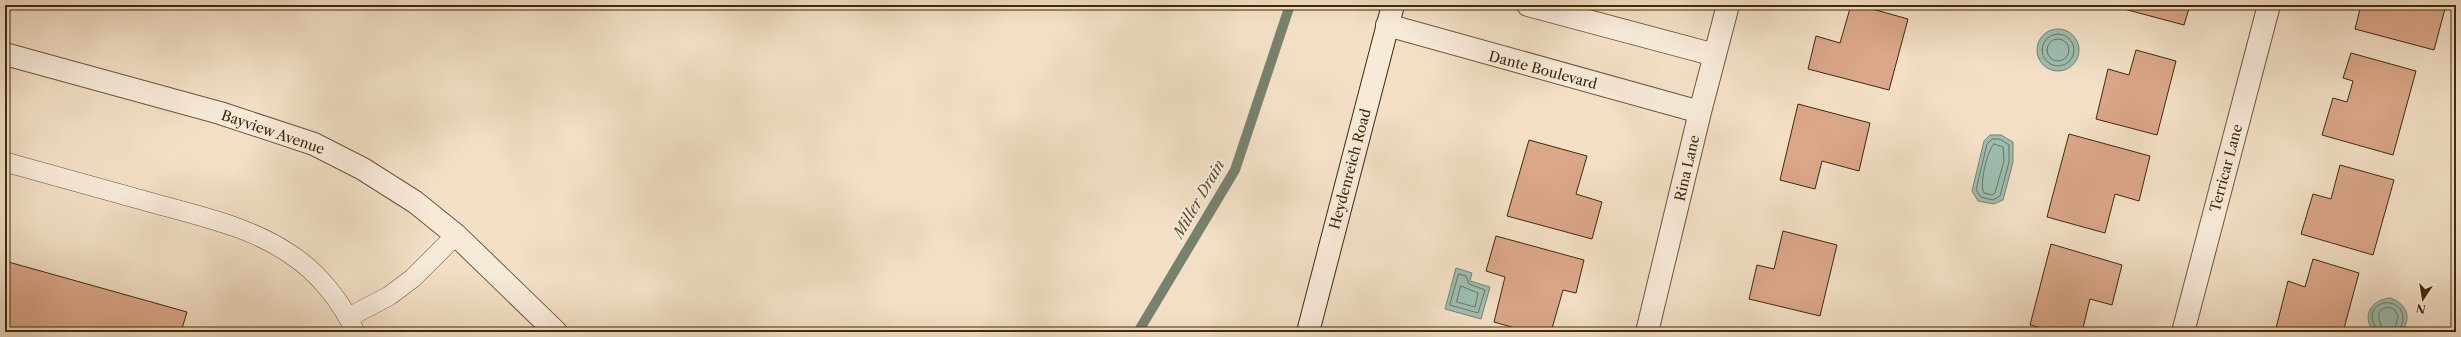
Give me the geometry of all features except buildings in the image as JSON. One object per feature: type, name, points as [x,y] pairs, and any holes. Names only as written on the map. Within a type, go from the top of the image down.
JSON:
[{"type":"street","points":[[1528,5],[1715,55]]},
{"type":"street","name":"Rina Lane","points":[[1647,332],[1700,112],[1728,5]]},
{"type":"street","name":"Terricar Lane","points":[[2183,332],[2269,5]]},
{"type":"street","name":"Dante Boulevard","points":[[1390,15],[1700,112]]},
{"type":"street","name":"Heydenreich Road","points":[[1308,332],[1390,15]]},
{"type":"street","name":"Bayview Avenue","points":[[5,54],[220,114],[314,144],[363,169],[415,202],[456,235],[556,332]]},
{"type":"lane","points":[[5,162],[190,214],[260,237],[291,254],[314,273],[352,324],[413,278],[456,235]]},
{"type":"water","points":[[2058,29],[2066,31],[2075,39],[2079,50],[2077,58],[2069,67],[2058,71],[2050,69],[2041,61],[2037,50],[2039,42],[2047,33]]},
{"type":"water","points":[[1990,135],[2001,135],[2013,142],[2013,162],[2003,200],[1994,204],[1978,201],[1972,191],[1984,141]]},
{"type":"water","points":[[1456,268],[1472,273],[1470,281],[1490,287],[1481,319],[1445,309]]},
{"type":"water","points":[[2390,298],[2396,300],[2404,307],[2407,316],[2405,327],[2401,332],[2374,332],[2368,320],[2370,310],[2373,305],[2383,299]]},
{"type":"waterway","name":"Miller Drain","points":[[1138,332],[1235,170],[1290,5]]}]
